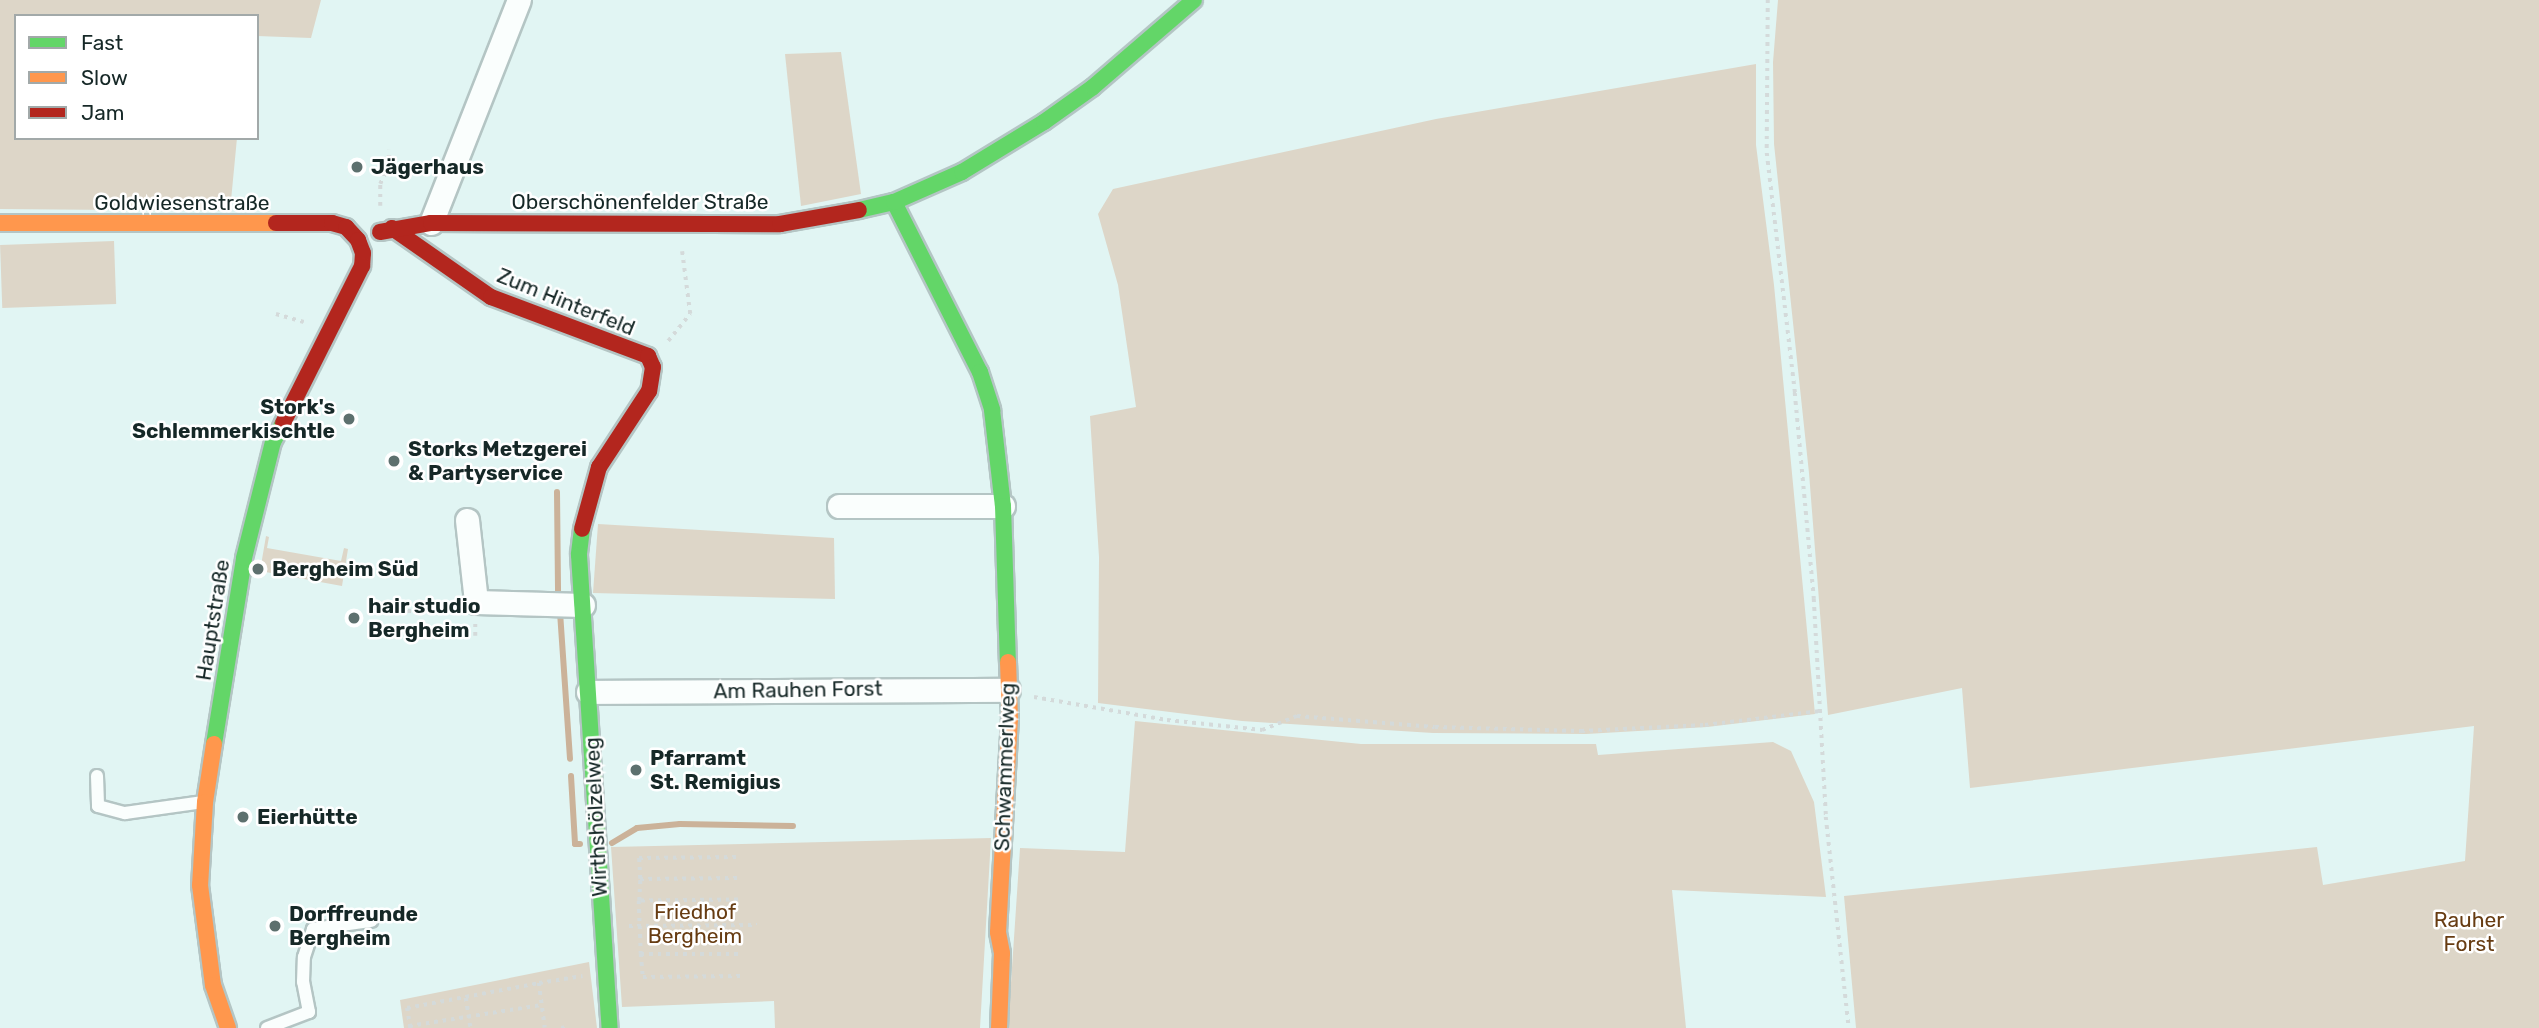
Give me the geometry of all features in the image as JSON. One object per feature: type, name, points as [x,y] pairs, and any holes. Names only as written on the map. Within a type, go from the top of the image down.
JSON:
[{"type":"street","points":[[431,223],[519,0]]},
{"type":"street","name":"Oberschönenfelder Straße","points":[[358,240],[385,230],[431,223],[678,226],[780,224],[834,216],[894,202],[962,172],[1026,134],[1093,87],[1170,8],[1194,0]]},
{"type":"street","name":"Schwammerlweg","points":[[894,202],[980,372],[992,410],[1003,506],[1010,719],[998,932],[1002,953],[999,1028]]},
{"type":"street","points":[[444,266],[444,237],[458,222]]},
{"type":"street","name":"Goldwiesenstraße","points":[[0,223],[332,223],[346,227],[358,240]]},
{"type":"street","name":"Zum Hinterfeld","points":[[385,230],[491,297],[650,362]]},
{"type":"street","name":"Hauptstraße","points":[[228,1028],[214,985],[200,885],[205,802],[244,558],[273,442],[362,266],[363,253],[358,240]]},
{"type":"street","name":"Wirthshölzelweg","points":[[610,1028],[579,555],[583,516],[599,467],[649,391],[650,362]]},
{"type":"street","points":[[839,506],[1003,506]]},
{"type":"street","points":[[467,520],[476,602],[583,605]]},
{"type":"street","name":"Am Rauhen Forst","points":[[589,692],[1008,690]]},
{"type":"lane","points":[[97,776],[98,806],[125,813],[205,802]]},
{"type":"lane","points":[[267,1028],[309,1012],[303,982],[304,957],[313,929],[371,921]]},
{"type":"path","points":[[1768,0],[1767,153],[1795,393],[1814,599],[1826,817],[1849,1028]]},
{"type":"path","points":[[385,230],[380,184],[388,167],[389,150]]},
{"type":"path","points":[[650,362],[690,314],[678,226]]},
{"type":"path","points":[[244,558],[344,574]]},
{"type":"path","points":[[382,610],[415,611],[454,603],[476,602]]},
{"type":"path","points":[[1008,690],[1028,696],[1167,720],[1262,730],[1297,716],[1435,727],[1581,731],[1704,725],[1820,711]]},
{"type":"path","points":[[739,857],[639,858],[639,901],[643,977],[741,976]]},
{"type":"path","points":[[640,879],[738,878]]},
{"type":"path","points":[[639,901],[738,900]]},
{"type":"path","points":[[602,927],[757,925]]},
{"type":"path","points":[[641,954],[740,954]]},
{"type":"path","points":[[542,1005],[410,1027],[407,1007],[606,972]]},
{"type":"path","points":[[539,983],[545,1028]]},
{"type":"path","points":[[466,998],[471,1028]]},
{"type":"path","points":[[561,1028],[567,1027]]},
{"type":"green space","points":[[0,0],[321,0],[311,38],[259,36],[259,14],[14,14],[14,140],[237,140],[230,211],[0,209]]},
{"type":"green space","name":"Rauher Forst","points":[[1778,0],[2539,0],[2539,1028],[1856,1028],[1844,896],[2317,847],[2323,885],[2465,861],[2474,726],[1970,788],[1962,688],[1828,715],[1809,473],[1774,144],[1773,62]]},
{"type":"green space","points":[[841,52],[861,194],[801,206],[785,54]]},
{"type":"green space","points":[[1756,64],[1756,145],[1774,285],[1815,714],[1707,727],[1586,734],[1433,733],[1242,721],[1098,703],[1099,557],[1090,416],[1136,407],[1118,285],[1098,214],[1113,189],[1436,119]]},
{"type":"green space","points":[[114,241],[116,304],[2,308],[0,245]]},
{"type":"green space","points":[[598,524],[834,538],[835,599],[593,593]]},
{"type":"green space","points":[[266,536],[269,537],[267,548],[341,561],[344,548],[348,549],[342,586],[260,571]]},
{"type":"green space","points":[[1135,721],[1361,744],[1596,744],[1598,755],[1773,742],[1791,751],[1814,802],[1826,897],[1672,890],[1686,1028],[1008,1028],[1020,848],[1125,852]]},
{"type":"green space","points":[[991,838],[980,1028],[775,1028],[774,1001],[622,1007],[611,847]]},
{"type":"green space","name":"Friedhof Bergheim","points":[[589,962],[597,1028],[404,1028],[400,1000]]},
{"type":"waterway","points":[[557,492],[558,592]]},
{"type":"waterway","points":[[560,612],[570,759]]},
{"type":"waterway","points":[[571,776],[575,844],[580,844]]},
{"type":"waterway","points":[[612,843],[637,828],[680,824],[793,826]]},
{"type":"traffic: fast","points":[[859,210],[894,202],[962,172],[1044,122],[1093,87],[1194,0]]},
{"type":"traffic: fast","points":[[894,202],[980,372],[992,410],[1003,506],[1008,662]]},
{"type":"traffic: fast","points":[[214,744],[244,558],[273,442],[283,423]]},
{"type":"traffic: fast","points":[[582,529],[579,555],[610,1028]]},
{"type":"traffic: slow","points":[[0,223],[276,223]]},
{"type":"traffic: slow","points":[[999,1028],[1002,953],[998,932],[1010,719],[1008,662]]},
{"type":"traffic: slow","points":[[214,744],[205,802],[200,885],[213,985],[228,1028]]},
{"type":"traffic: jam","points":[[380,232],[431,223],[780,224],[859,210]]},
{"type":"traffic: jam","points":[[276,223],[332,223],[346,227],[358,240],[363,253],[362,266],[283,423]]},
{"type":"traffic: jam","points":[[392,228],[491,297],[648,356],[653,367],[649,391],[599,467],[582,529]]},
{"type":"place","name":"Jägerhaus","points":[[357,167]]},
{"type":"place","name":"Stork's Schlemmerkischtle","points":[[349,419]]},
{"type":"place","name":"Storks Metzgerei & Partyservice","points":[[394,461]]},
{"type":"place","name":"Bergheim Süd","points":[[258,569]]},
{"type":"place","name":"hair studio Bergheim","points":[[354,618]]},
{"type":"place","name":"Pfarramt St. Remigius","points":[[636,770]]},
{"type":"place","name":"Eierhütte","points":[[243,817]]},
{"type":"place","name":"Dorffreunde Bergheim","points":[[275,926]]}]
